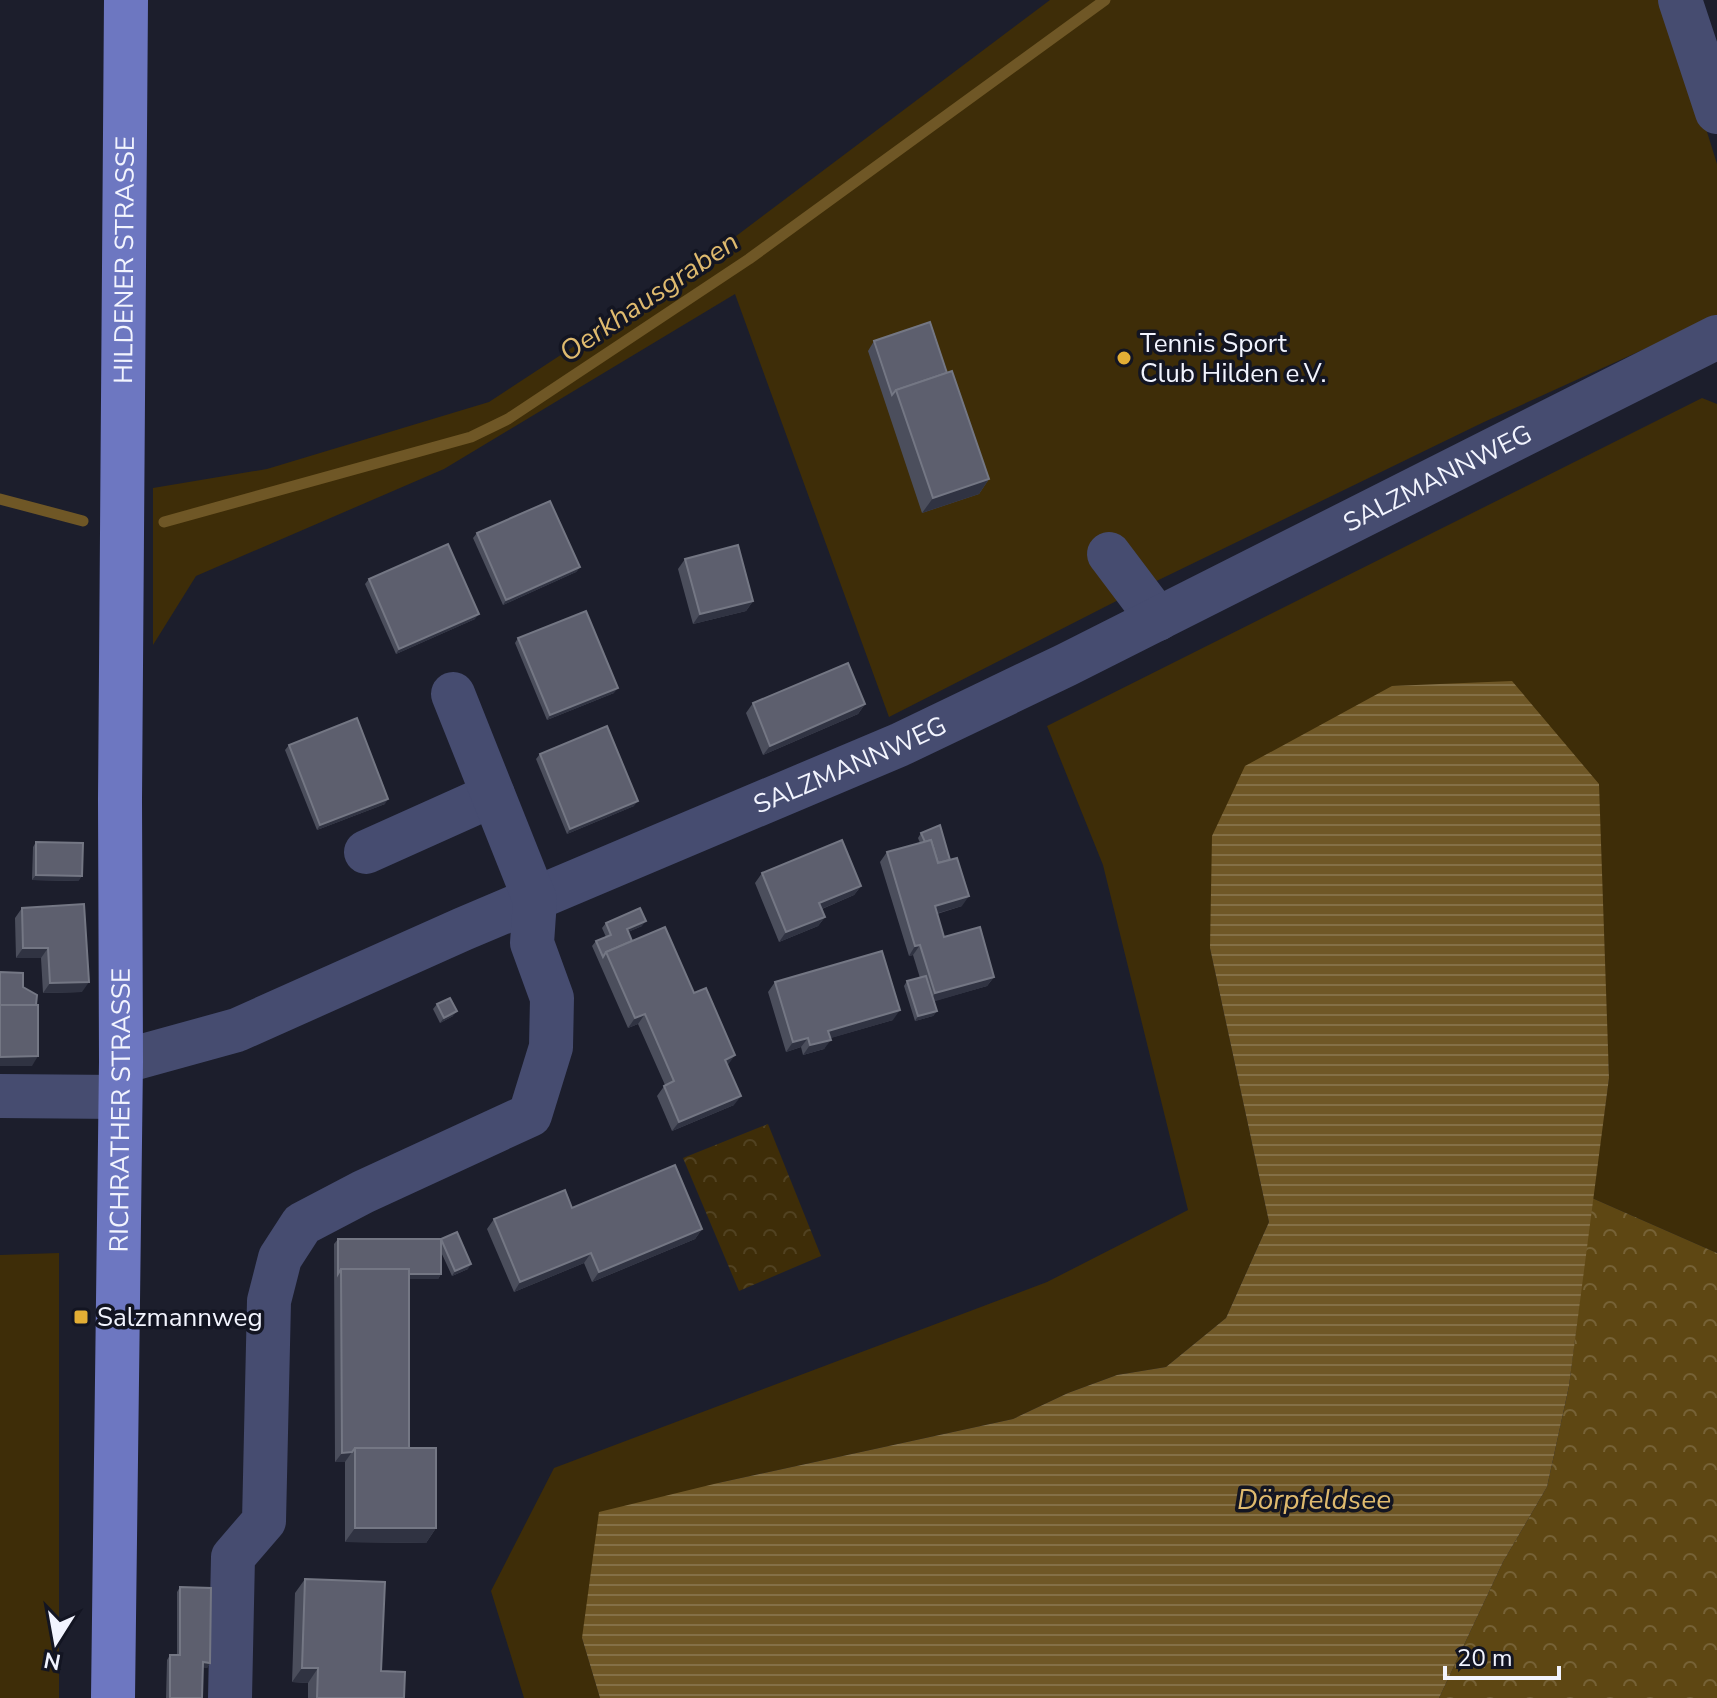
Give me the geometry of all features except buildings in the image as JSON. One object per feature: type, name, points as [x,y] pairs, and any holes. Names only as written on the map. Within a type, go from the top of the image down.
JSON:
[{"type":"main road","name":"HILDENER STRASSE","points":[[122,522],[126,0]]},
{"type":"main road","name":"RICHRATHER STRASSE","points":[[113,1698],[121,1080],[122,522]]},
{"type":"street","points":[[1680,0],[1717,112]]},
{"type":"street","name":"SALZMANNWEG","points":[[0,1096],[121,1080],[463,929],[899,745],[1158,619],[1717,337]]},
{"type":"street","points":[[1109,554],[1158,619]]},
{"type":"street","points":[[230,1698],[233,1557],[264,1521],[269,1301],[280,1258],[302,1224],[363,1192],[530,1115],[551,1047],[552,998],[532,943],[535,900],[453,694]]},
{"type":"street","points":[[366,852],[493,795]]},
{"type":"green space","name":"Tennis Sport Club Hilden e.V.","points":[[1050,0],[1666,0],[1717,164],[1717,316],[1484,422],[1138,590],[889,717],[735,294],[444,469],[196,576],[153,645],[153,488],[267,469],[489,402],[695,267]]},
{"type":"green space","points":[[1702,398],[1717,404],[1717,1253],[1592,1198],[1609,1078],[1604,975],[1210,948],[1269,1222],[1226,1318],[1166,1367],[1117,1375],[1068,1393],[1013,1419],[718,1483],[582,1638],[600,1698],[524,1698],[491,1591],[554,1468],[1047,1282],[1188,1210],[1103,865],[1047,726]]},
{"type":"green space","points":[[768,1124],[821,1256],[739,1291],[683,1158]]},
{"type":"green space","points":[[1592,1198],[1717,1253],[1717,1698],[1439,1698],[1503,1562],[1547,1487],[1569,1386]]},
{"type":"green space","points":[[59,1253],[59,1698],[0,1698],[0,1255]]},
{"type":"water","name":"Dörpfeldsee","points":[[1512,681],[1599,784],[1609,1078],[1569,1386],[1547,1487],[1503,1562],[1439,1698],[600,1698],[582,1638],[599,1512],[1013,1419],[1068,1393],[1117,1375],[1166,1367],[1226,1318],[1269,1222],[1210,948],[1212,836],[1245,766],[1392,686]]},
{"type":"waterway","name":"Oerkhausgraben","points":[[164,522],[471,437],[508,419],[749,259],[1105,0]]},
{"type":"waterway","name":"Oerkhausgraben","points":[[0,499],[83,521]]},
{"type":"place","name":"Tennis Sport Club Hilden e.V.","points":[[1124,358]]},
{"type":"place","name":"Salzmannweg","points":[[81,1317]]}]
